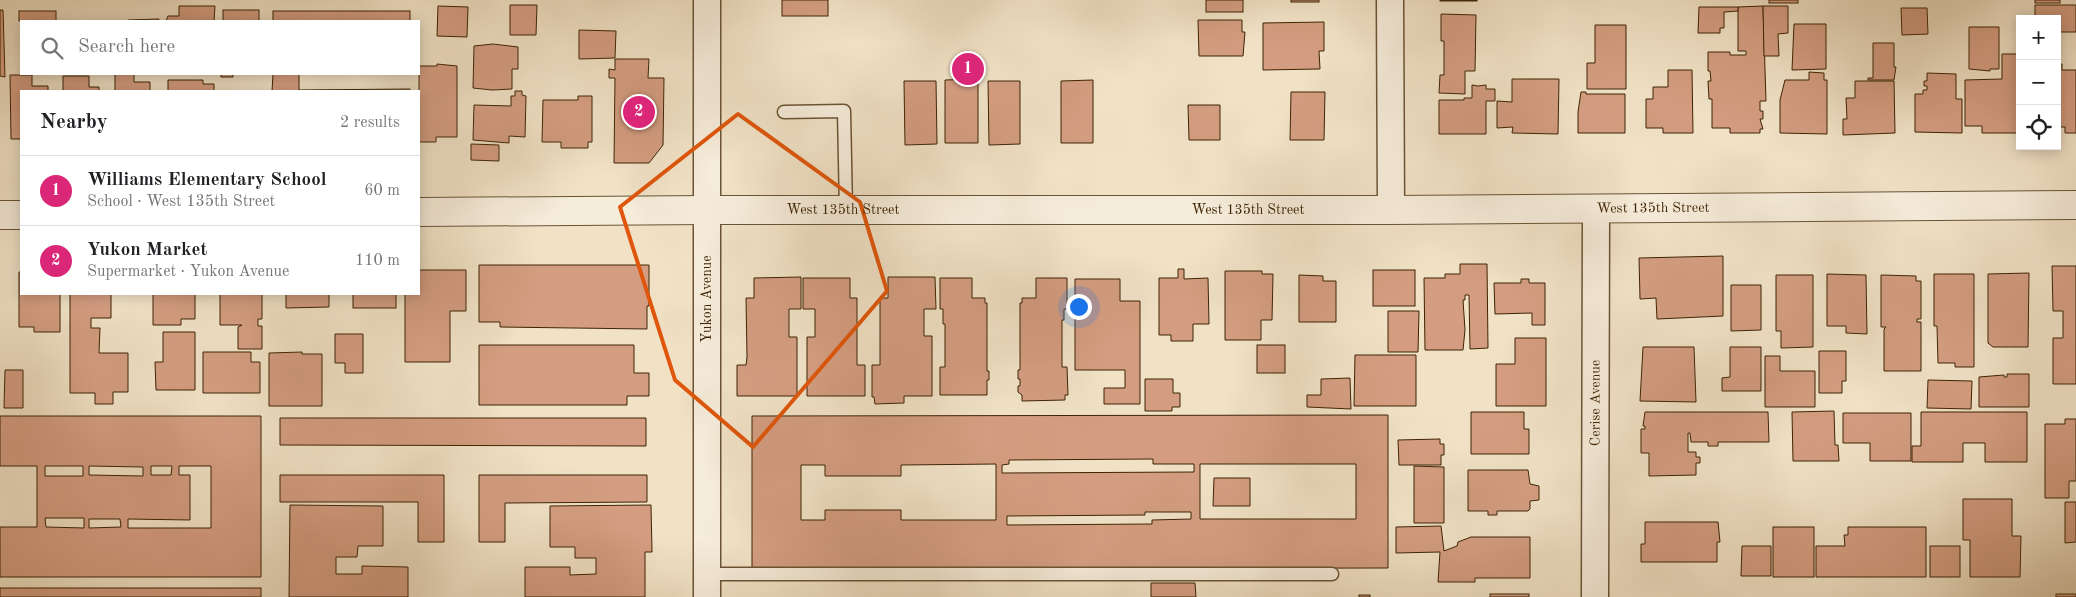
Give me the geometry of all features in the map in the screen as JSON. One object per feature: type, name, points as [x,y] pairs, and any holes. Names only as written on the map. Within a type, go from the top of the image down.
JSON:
[{"type":"street","name":"Yukon Avenue","points":[[707,0],[707,585]]},
{"type":"street","points":[[1390,0],[1392,210]]},
{"type":"street","name":"West 135th Street","points":[[420,212],[1392,210],[2076,205]]},
{"type":"street","name":"Cerise Avenue","points":[[1595,597],[1596,209]]},
{"type":"street","points":[[0,215],[20,215]]},
{"type":"lane","points":[[784,112],[844,111],[846,210]]},
{"type":"lane","points":[[707,585],[1332,574]]},
{"type":"highlighted area","points":[[738,114],[860,202],[887,291],[753,447],[675,380],[620,207]]},
{"type":"building","points":[[782,0],[828,0],[828,16],[782,16]]},
{"type":"building","points":[[1206,0],[1243,0],[1243,12],[1206,12]]},
{"type":"building","points":[[1291,0],[1319,0],[1319,2],[1291,2]]},
{"type":"building","points":[[1477,0],[1477,1],[1440,1]]},
{"type":"building","points":[[1769,0],[1798,0],[1798,3],[1769,3]]},
{"type":"building","points":[[2035,0],[2060,0],[2060,3],[2035,3]]},
{"type":"building","points":[[510,5],[537,5],[536,35],[510,35]]},
{"type":"building","points":[[2035,5],[2076,5],[2076,32],[2061,32],[2061,15],[2035,15]]},
{"type":"building","points":[[179,6],[215,6],[214,20],[166,20],[168,16],[179,16]]},
{"type":"building","points":[[438,6],[468,7],[467,37],[437,36]]},
{"type":"building","points":[[1763,6],[1766,101],[1760,101],[1760,111],[1763,111],[1763,119],[1760,119],[1763,129],[1760,129],[1760,133],[1730,133],[1730,128],[1712,128],[1712,99],[1709,99],[1708,81],[1711,81],[1710,71],[1708,71],[1708,52],[1730,52],[1730,55],[1746,55],[1746,51],[1738,51],[1738,7]]},
{"type":"building","points":[[1763,6],[1788,6],[1788,33],[1778,34],[1779,56],[1764,56]]},
{"type":"building","points":[[1699,7],[1738,7],[1738,11],[1724,12],[1724,28],[1720,28],[1720,33],[1698,33]]},
{"type":"building","points":[[1901,8],[1927,8],[1928,34],[1902,35]]},
{"type":"building","points":[[0,10],[3,10],[5,77],[0,76]]},
{"type":"building","points":[[223,10],[259,10],[259,20],[223,20]]},
{"type":"building","points":[[19,11],[56,11],[56,20],[19,21]]},
{"type":"building","points":[[273,11],[410,11],[410,20],[273,20]]},
{"type":"building","points":[[1441,14],[1476,15],[1475,71],[1465,71],[1465,94],[1439,93],[1440,75],[1444,75],[1444,41],[1441,41]]},
{"type":"building","points":[[1198,20],[1242,20],[1242,32],[1245,32],[1243,56],[1199,56]]},
{"type":"building","points":[[1324,22],[1324,51],[1319,51],[1320,69],[1263,70],[1263,23]]},
{"type":"building","points":[[1794,24],[1826,24],[1826,69],[1792,70]]},
{"type":"building","points":[[1595,25],[1626,25],[1626,89],[1587,89],[1587,63],[1595,63]]},
{"type":"building","points":[[1969,27],[1999,27],[1999,69],[1990,69],[1990,71],[1969,69]]},
{"type":"building","points":[[579,30],[616,31],[615,58],[579,59]]},
{"type":"building","points":[[1873,43],[1894,43],[1894,67],[1896,67],[1894,80],[1868,80],[1868,78],[1873,78]]},
{"type":"building","points":[[493,44],[518,47],[518,69],[512,69],[512,89],[492,90],[473,88],[474,46]]},
{"type":"building","points":[[2002,54],[2016,54],[2016,133],[1982,133],[1982,126],[1965,126],[1965,80],[2002,79]]},
{"type":"building","points":[[615,59],[649,59],[648,78],[664,78],[663,145],[649,163],[614,163],[615,78],[609,78],[609,69],[615,70]]},
{"type":"building","points":[[437,64],[457,66],[457,137],[436,137],[436,142],[420,142],[420,66],[437,66]]},
{"type":"building","points":[[2061,64],[2062,70],[2076,70],[2076,133],[2065,133],[2065,127],[2061,127]]},
{"type":"building","points":[[1668,70],[1692,70],[1693,133],[1663,133],[1663,128],[1646,128],[1646,99],[1653,99],[1653,87],[1668,87]]},
{"type":"building","points":[[1809,72],[1824,73],[1824,80],[1827,80],[1827,134],[1780,133],[1780,100],[1785,80],[1809,80]]},
{"type":"building","points":[[1927,73],[1956,74],[1956,99],[1962,99],[1962,133],[1915,132],[1915,94],[1923,94],[1923,90],[1927,90],[1927,86],[1924,86],[1924,81],[1927,81]]},
{"type":"building","points":[[10,75],[32,75],[32,86],[48,86],[48,90],[20,90],[20,139],[11,139]]},
{"type":"building","points":[[115,75],[134,75],[134,82],[150,82],[150,90],[115,90]]},
{"type":"building","points":[[221,75],[233,75],[233,77],[221,77]]},
{"type":"building","points":[[273,75],[299,75],[299,90],[272,90]]},
{"type":"building","points":[[63,76],[89,76],[89,87],[99,87],[99,90],[63,90]]},
{"type":"building","points":[[978,79],[978,143],[945,143],[945,80]]},
{"type":"building","points":[[1512,79],[1559,79],[1558,134],[1512,133],[1513,127],[1497,128],[1497,101],[1512,102]]},
{"type":"building","points":[[168,80],[203,80],[203,84],[214,84],[214,90],[168,90]]},
{"type":"building","points":[[1093,80],[1093,143],[1061,143],[1061,81]]},
{"type":"building","points":[[904,81],[936,81],[937,144],[905,145]]},
{"type":"building","points":[[988,81],[1020,81],[1020,144],[989,145]]},
{"type":"building","points":[[1855,81],[1894,81],[1895,133],[1843,135],[1843,119],[1847,119],[1846,98],[1855,98]]},
{"type":"building","points":[[1472,85],[1486,85],[1486,89],[1495,89],[1495,101],[1486,101],[1486,134],[1439,134],[1439,100],[1464,100],[1464,98],[1472,98]]},
{"type":"building","points":[[410,89],[410,90],[299,90]]},
{"type":"building","points":[[515,91],[522,91],[522,95],[526,96],[525,137],[509,136],[509,143],[473,140],[474,105],[511,106],[511,96],[515,96]]},
{"type":"building","points":[[1291,92],[1325,92],[1324,140],[1290,140]]},
{"type":"building","points":[[1581,92],[1586,92],[1586,94],[1625,94],[1625,133],[1578,133],[1578,112]]},
{"type":"building","points":[[578,96],[592,96],[592,142],[588,142],[588,148],[561,148],[561,142],[542,142],[543,100],[578,100]]},
{"type":"building","points":[[1188,105],[1220,105],[1220,140],[1189,140]]},
{"type":"building","points":[[471,144],[499,145],[499,161],[471,160]]},
{"type":"building","points":[[1723,256],[1723,316],[1657,319],[1656,298],[1640,299],[1639,258]]},
{"type":"building","points":[[1460,264],[1487,264],[1488,348],[1470,349],[1469,295],[1465,295],[1465,300],[1463,300],[1465,330],[1463,350],[1425,350],[1424,278],[1445,278],[1445,274],[1460,274]]},
{"type":"building","points":[[479,265],[649,265],[647,329],[500,327],[500,322],[479,322]]},
{"type":"building","points":[[2052,266],[2076,266],[2076,384],[2053,384],[2053,338],[2063,338],[2063,311],[2053,311]]},
{"type":"building","points":[[1178,269],[1184,269],[1184,279],[1208,278],[1209,324],[1193,324],[1193,341],[1171,341],[1171,335],[1159,335],[1159,278],[1178,278]]},
{"type":"building","points":[[420,270],[466,270],[466,311],[450,311],[450,362],[405,362],[405,295],[420,295]]},
{"type":"building","points":[[1373,270],[1415,270],[1415,306],[1373,306]]},
{"type":"building","points":[[1225,271],[1262,271],[1262,274],[1273,274],[1272,320],[1261,320],[1261,340],[1225,340]]},
{"type":"building","points":[[20,272],[20,295],[60,295],[60,332],[34,332],[34,327],[19,327]]},
{"type":"building","points":[[2029,273],[2028,347],[1993,347],[1988,343],[1988,274]]},
{"type":"building","points":[[1827,274],[1866,275],[1867,334],[1846,333],[1846,326],[1827,326]]},
{"type":"building","points":[[1934,274],[1974,274],[1974,367],[1955,367],[1955,363],[1938,363],[1937,326],[1934,326]]},
{"type":"building","points":[[1299,275],[1323,276],[1323,281],[1336,281],[1336,322],[1299,322]]},
{"type":"building","points":[[1776,275],[1813,275],[1813,347],[1781,348],[1781,331],[1776,331]]},
{"type":"building","points":[[1881,275],[1916,276],[1916,281],[1921,281],[1921,319],[1917,319],[1917,322],[1921,322],[1921,371],[1884,371],[1884,329],[1886,327],[1881,327]]},
{"type":"building","points":[[801,277],[801,309],[789,309],[789,337],[797,337],[797,396],[737,396],[737,365],[746,365],[747,357],[746,298],[754,298],[754,278]]},
{"type":"building","points":[[888,277],[935,277],[936,309],[924,309],[924,336],[932,336],[932,396],[904,396],[904,403],[875,404],[874,397],[872,397],[872,365],[880,365],[880,298],[888,298]]},
{"type":"building","points":[[803,278],[850,278],[850,298],[857,298],[857,365],[865,365],[865,396],[807,396],[807,337],[815,337],[815,309],[803,309]]},
{"type":"building","points":[[940,278],[972,278],[972,298],[985,298],[985,303],[987,303],[987,371],[989,371],[987,395],[940,395],[940,367],[945,367],[945,324],[943,324],[943,309],[940,309]]},
{"type":"building","points":[[1036,278],[1067,278],[1067,309],[1064,309],[1064,320],[1062,320],[1062,367],[1067,367],[1068,395],[1065,395],[1065,400],[1022,401],[1022,395],[1018,392],[1018,386],[1020,386],[1018,370],[1020,370],[1020,303],[1022,303],[1022,298],[1036,298]]},
{"type":"building","points":[[1075,279],[1120,279],[1120,301],[1140,301],[1140,404],[1104,404],[1104,388],[1125,388],[1125,370],[1075,370]]},
{"type":"building","points":[[1521,279],[1529,279],[1529,283],[1545,283],[1545,325],[1532,325],[1532,313],[1495,314],[1494,283],[1521,283]]},
{"type":"building","points":[[1731,285],[1761,285],[1761,330],[1731,331]]},
{"type":"building","points":[[70,295],[111,295],[111,318],[91,318],[91,328],[100,328],[99,353],[128,353],[128,392],[113,392],[113,404],[95,404],[95,393],[70,393]]},
{"type":"building","points":[[153,295],[195,295],[195,319],[181,319],[181,325],[153,325]]},
{"type":"building","points":[[220,295],[262,295],[262,319],[258,319],[258,326],[262,326],[262,349],[238,349],[238,327],[242,325],[220,325]]},
{"type":"building","points":[[286,295],[329,295],[329,307],[286,308]]},
{"type":"building","points":[[353,295],[396,295],[396,308],[353,308]]},
{"type":"building","points":[[1388,311],[1419,311],[1418,352],[1388,352]]},
{"type":"building","points":[[163,332],[195,332],[195,390],[156,390],[155,362],[163,362]]},
{"type":"building","points":[[335,334],[363,334],[363,373],[345,373],[345,363],[335,363]]},
{"type":"building","points":[[1515,338],[1546,338],[1546,406],[1496,406],[1496,364],[1515,364]]},
{"type":"building","points":[[479,345],[634,345],[634,373],[649,373],[649,396],[627,396],[627,405],[479,405]]},
{"type":"building","points":[[1257,345],[1285,345],[1285,373],[1257,373]]},
{"type":"building","points":[[1643,347],[1694,347],[1696,402],[1640,401]]},
{"type":"building","points":[[1730,347],[1761,347],[1761,391],[1722,391],[1722,378],[1730,377]]},
{"type":"building","points":[[1819,351],[1846,351],[1846,381],[1842,381],[1842,393],[1819,393]]},
{"type":"building","points":[[203,352],[251,352],[251,362],[260,362],[260,393],[203,393]]},
{"type":"building","points":[[302,352],[302,354],[322,354],[322,406],[269,406],[269,353]]},
{"type":"building","points":[[1355,355],[1416,355],[1416,406],[1354,406]]},
{"type":"building","points":[[1765,356],[1780,356],[1780,371],[1815,371],[1815,407],[1765,407]]},
{"type":"building","points":[[5,370],[23,370],[23,408],[4,408]]},
{"type":"building","points":[[2007,374],[2029,374],[2029,407],[1979,407],[1979,377],[2004,375],[2004,377],[2007,377]]},
{"type":"building","points":[[1350,378],[1351,409],[1307,407],[1307,395],[1321,395],[1321,379]]},
{"type":"building","points":[[1145,379],[1173,379],[1173,393],[1180,393],[1180,407],[1172,407],[1172,411],[1145,411]]},
{"type":"building","points":[[1928,380],[1972,381],[1971,409],[1927,408]]},
{"type":"building","points":[[1834,411],[1835,445],[1838,445],[1839,461],[1793,461],[1792,412]]},
{"type":"building","points":[[1471,412],[1524,412],[1524,429],[1529,429],[1529,454],[1471,454]]},
{"type":"building","points":[[1645,412],[1768,412],[1769,442],[1718,442],[1718,446],[1708,446],[1708,442],[1691,442],[1690,433],[1688,433],[1688,452],[1696,452],[1696,457],[1700,457],[1700,463],[1696,463],[1696,475],[1649,476],[1649,453],[1641,453],[1641,429],[1645,429],[1645,426],[1643,426]]},
{"type":"building","points":[[1921,412],[2027,412],[2027,462],[1985,462],[1985,443],[1963,443],[1963,462],[1912,462],[1912,446],[1921,446]]},
{"type":"building","points":[[1843,413],[1911,413],[1911,461],[1870,461],[1870,443],[1843,443]]},
{"type":"building","points":[[1388,415],[1388,568],[752,569],[752,416]],"holes":[[[1153,459],[1153,464],[1194,464],[1194,472],[1002,473],[1002,465],[1009,464],[1009,460]],[[996,464],[996,520],[901,520],[901,510],[825,510],[825,520],[801,520],[801,465],[825,465],[825,476],[901,476],[901,465]],[[1200,464],[1356,464],[1356,519],[1200,519]],[[1145,512],[1191,512],[1191,519],[1152,520],[1152,524],[1007,525],[1007,516],[1145,515]]]},
{"type":"building","points":[[0,416],[261,416],[261,577],[0,577],[0,527],[37,527],[37,466],[0,466]],"holes":[[[45,466],[83,466],[83,476],[45,476]],[[89,466],[143,467],[143,476],[89,475]],[[151,466],[172,466],[171,475],[151,475]],[[179,466],[211,466],[211,528],[128,528],[128,519],[190,520],[190,475],[179,475]],[[45,518],[84,518],[84,528],[46,527]],[[89,519],[120,519],[121,527],[89,528]]]},
{"type":"building","points":[[280,418],[646,418],[646,446],[280,445]]},
{"type":"building","points":[[2065,419],[2076,419],[2076,481],[2069,481],[2069,498],[2045,498],[2045,424],[2065,424]]},
{"type":"building","points":[[1440,439],[1440,444],[1444,444],[1444,455],[1441,455],[1441,465],[1399,465],[1398,440]]},
{"type":"building","points":[[1414,466],[1444,467],[1444,523],[1414,523]]},
{"type":"building","points":[[1468,470],[1528,470],[1530,484],[1539,486],[1539,500],[1530,501],[1530,509],[1528,511],[1497,511],[1497,515],[1488,515],[1488,511],[1468,511]]},
{"type":"building","points":[[280,475],[444,475],[444,542],[418,542],[418,502],[280,502]]},
{"type":"building","points":[[479,475],[647,475],[647,502],[505,503],[505,542],[479,542]]},
{"type":"building","points":[[1214,478],[1250,478],[1250,506],[1213,506]]},
{"type":"building","points":[[1963,499],[2012,499],[2012,536],[2021,536],[2020,577],[1970,577],[1970,540],[1963,540]]},
{"type":"building","points":[[2065,502],[2076,502],[2076,542],[2065,543]]},
{"type":"building","points":[[290,505],[383,506],[383,546],[358,546],[357,557],[336,557],[336,574],[362,574],[362,566],[408,567],[408,597],[289,597]]},
{"type":"building","points":[[651,505],[652,552],[645,552],[645,597],[525,597],[525,567],[570,567],[570,575],[596,574],[596,558],[575,558],[575,547],[550,547],[550,506]]},
{"type":"building","points":[[1645,522],[1718,522],[1720,542],[1717,542],[1717,562],[1641,562],[1641,544],[1645,544]]},
{"type":"building","points":[[1441,526],[1444,551],[1457,546],[1458,542],[1471,537],[1530,537],[1530,578],[1475,578],[1475,582],[1438,582],[1440,552],[1396,553],[1396,527]]},
{"type":"building","points":[[1773,527],[1814,527],[1814,577],[1773,577]]},
{"type":"building","points":[[1848,527],[1926,527],[1926,577],[1816,577],[1816,546],[1845,546],[1844,535],[1848,535]]},
{"type":"building","points":[[1742,546],[1771,546],[1771,576],[1741,576]]},
{"type":"building","points":[[1930,546],[1960,546],[1960,577],[1930,577]]},
{"type":"building","points":[[1151,583],[1195,583],[1196,597],[1151,597]]},
{"type":"building","points":[[0,588],[261,588],[261,597],[0,597]]},
{"type":"building","points":[[1490,594],[1529,594],[1529,597],[1490,597]]},
{"type":"building","points":[[2056,594],[2076,594],[2076,597],[2056,597]]},
{"type":"building","points":[[1359,595],[1370,595],[1370,597],[1359,597]]},
{"type":"place","name":"Williams Elementary School","points":[[968,69]]},
{"type":"place","name":"Yukon Market","points":[[639,112]]}]
